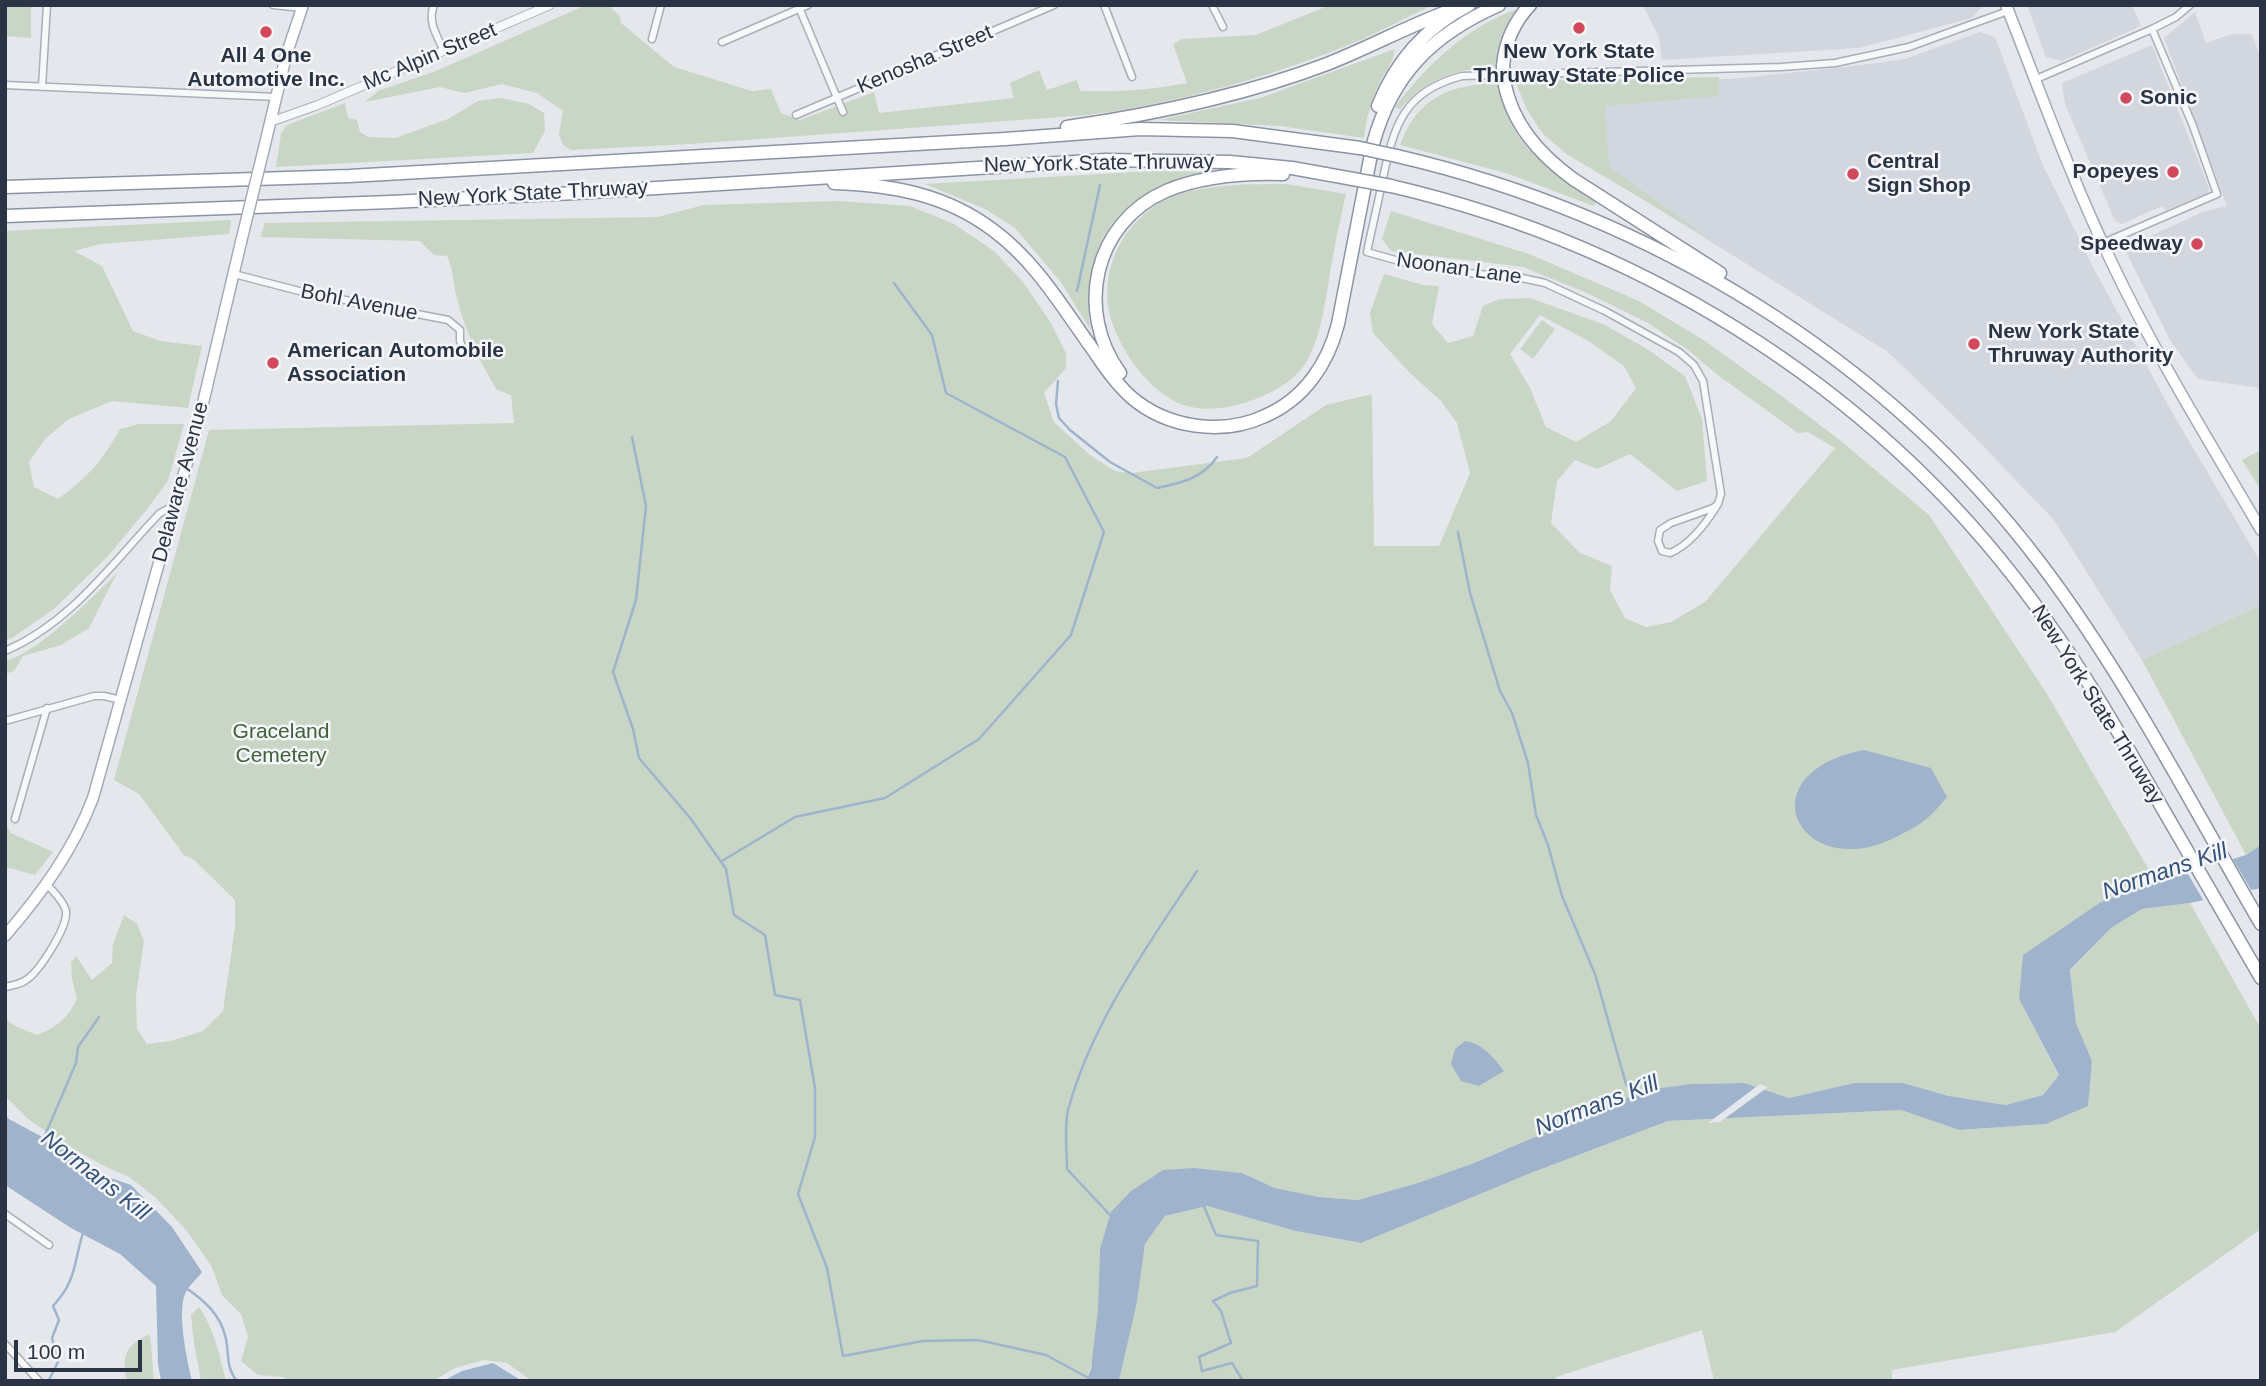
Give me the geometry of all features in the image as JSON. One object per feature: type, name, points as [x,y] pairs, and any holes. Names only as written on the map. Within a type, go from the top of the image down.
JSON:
[{"type":"highway","points":[[899,144],[1066,127],[1196,103],[1263,86],[1321,66],[1467,5]]},
{"type":"highway","points":[[1353,179],[1269,174],[1216,178],[1164,192],[1132,214],[1109,245],[1100,268],[1095,294],[1096,319],[1102,343],[1128,383],[1145,398],[1176,413],[1216,419],[1243,415],[1265,407],[1285,395],[1304,377],[1318,357],[1326,338],[1370,129],[1385,89],[1401,61],[1423,36],[1467,5]]},
{"type":"highway","points":[[756,181],[878,185],[910,190],[954,206],[992,229],[1027,259],[1101,362],[1131,397],[1161,416],[1188,425],[1216,427],[1243,424],[1271,413],[1294,398],[1317,373],[1330,351],[1338,324],[1373,144],[1394,91],[1414,62],[1445,34],[1499,5]]},
{"type":"highway","points":[[1530,5],[1513,29],[1504,52],[1503,66],[1510,105],[1534,144],[1552,163],[1583,186],[1767,303],[1772,314]]},
{"type":"highway","name":"New York State Thruway","points":[[5,187],[349,176],[1140,129],[1264,134],[1360,148],[1496,182],[1591,218],[1675,257],[1772,314],[1848,369],[1902,414],[1959,469],[2042,565],[2081,621],[2118,678],[2261,924]]},
{"type":"highway","name":"New York State Thruway","points":[[5,216],[391,202],[1055,162],[1151,159],[1230,162],[1353,179],[1391,186],[1498,216],[1621,264],[1721,318],[1821,386],[1914,467],[1991,548],[2071,655],[2261,978]]},
{"type":"main road","name":"Delaware Avenue","points":[[7,934],[70,850],[88,812],[99,779],[199,420],[286,56],[302,7]]},
{"type":"main road","points":[[2007,8],[2071,173],[2103,243],[2166,368],[2261,530]]},
{"type":"street","points":[[42,87],[47,5]]},
{"type":"street","points":[[273,5],[302,7]]},
{"type":"street","points":[[434,5],[431,21],[444,51]]},
{"type":"street","name":"Mc Alpin Street","points":[[270,121],[318,105],[550,5]]},
{"type":"street","points":[[652,39],[661,5]]},
{"type":"street","points":[[722,42],[798,7],[808,5]]},
{"type":"street","name":"Kenosha Street","points":[[796,115],[1054,5]]},
{"type":"street","points":[[1104,5],[1132,77]]},
{"type":"street","points":[[1212,5],[1223,27]]},
{"type":"street","points":[[2034,80],[2152,29],[2190,5]]},
{"type":"street","points":[[798,7],[843,112]]},
{"type":"street","name":"Noonan Lane","points":[[1718,505],[1721,485],[1704,388],[1698,370],[1685,356],[1605,311],[1545,284],[1510,276],[1468,273],[1406,263],[1367,252],[1389,149],[1398,121],[1411,104],[1428,89],[1462,76],[1781,67],[1835,63],[1909,47],[2007,8]]},
{"type":"street","points":[[2103,243],[2217,194],[2193,126],[2152,29]]},
{"type":"street","points":[[5,85],[276,97]]},
{"type":"street","name":"Bohl Avenue","points":[[234,274],[299,291],[448,320],[460,330],[464,352]]},
{"type":"street","points":[[5,650],[33,637],[74,607],[160,513],[176,505]]},
{"type":"street","points":[[1718,505],[1681,547],[1670,553],[1662,551],[1658,536],[1665,526],[1718,505]]},
{"type":"street","points":[[5,720],[94,696],[121,700]]},
{"type":"street","points":[[15,819],[47,708]]},
{"type":"street","points":[[5,987],[28,979],[43,962],[65,918],[63,903],[47,884]]},
{"type":"street","points":[[5,1214],[49,1245]]},
{"type":"street","points":[[5,1345],[39,1381]]},
{"type":"shaded area","points":[[1643,5],[1982,7],[1972,18],[1859,48],[1662,60],[1659,38]]},
{"type":"shaded area","points":[[2027,5],[2132,5],[2141,26],[2062,61],[2046,57]]},
{"type":"shaded area","points":[[2195,12],[2206,43],[2232,34],[2252,34],[2261,60],[2261,388],[2198,379],[2170,340],[2124,248],[2205,211],[2227,206],[2164,38]]},
{"type":"shaded area","points":[[1980,32],[1995,37],[2042,163],[2093,267],[2173,414],[2261,563],[2261,605],[2142,660],[2054,520],[1888,352],[1623,187],[1592,162],[1573,87],[1742,78],[1862,65],[1905,59]]},
{"type":"shaded area","points":[[2152,45],[2209,188],[2208,193],[2166,210],[2162,206],[2122,224],[2115,221],[2065,104],[2062,83]]},
{"type":"green space","points":[[5,5],[31,5],[31,38],[5,36]]},
{"type":"green space","points":[[586,5],[608,5],[619,15],[621,23],[674,67],[752,91],[771,89],[781,113],[800,120],[874,92],[879,113],[1014,98],[1010,83],[1039,70],[1047,90],[1077,80],[1080,91],[1134,90],[1187,83],[1173,44],[1182,39],[1256,35],[1330,5],[1433,5],[1353,43],[1280,70],[1185,97],[1089,115],[571,150],[563,145],[559,134],[563,111],[537,93],[502,84],[465,93],[440,87],[365,102],[378,91],[436,71]]},
{"type":"green space","points":[[1517,9],[1502,36],[1496,66],[1443,77],[1420,90],[1400,109],[1395,107],[1434,62],[1449,49],[1481,26]]},
{"type":"green space","points":[[1395,49],[1374,97],[1364,138],[1280,126],[1159,120],[1260,98]]},
{"type":"green space","points":[[1719,77],[1719,96],[1605,106],[1609,167],[1713,241],[1568,155],[1543,134],[1527,110],[1515,81]]},
{"type":"green space","points":[[1496,83],[1509,118],[1521,140],[1551,170],[1597,201],[1594,206],[1506,173],[1400,145],[1416,116],[1425,105],[1437,97],[1464,87]]},
{"type":"green space","points":[[501,98],[529,104],[544,113],[545,131],[533,153],[276,167],[281,134],[287,125],[345,103],[348,118],[357,120],[360,132],[368,137],[395,138],[448,119],[478,101]]},
{"type":"green space","points":[[1153,171],[1217,172],[1158,187],[1137,199],[1108,229],[1093,265],[1090,329],[1060,281],[1015,228],[985,209],[925,184]]},
{"type":"green space","points":[[1286,184],[1346,194],[1323,314],[1316,340],[1305,364],[1290,380],[1251,401],[1208,409],[1176,402],[1148,381],[1117,336],[1111,320],[1107,293],[1117,249],[1136,222],[1154,206],[1170,197],[1216,187]]},
{"type":"green space","name":"Graceland Cemetery","points":[[839,201],[910,206],[954,224],[994,251],[1023,282],[1051,323],[1066,353],[1066,368],[1044,393],[1054,422],[1091,456],[1115,471],[1131,473],[1247,458],[1326,405],[1372,394],[1374,546],[1439,546],[1470,473],[1457,423],[1441,401],[1411,374],[1373,333],[1370,313],[1384,274],[1423,285],[1439,286],[1432,324],[1448,343],[1473,336],[1483,306],[1500,299],[1530,298],[1603,324],[1647,349],[1685,376],[1702,419],[1707,481],[1677,491],[1630,454],[1597,469],[1575,460],[1557,481],[1551,523],[1580,553],[1612,566],[1610,590],[1625,618],[1646,627],[1671,622],[1705,602],[1835,448],[1808,432],[1798,433],[1648,323],[1587,293],[1523,267],[1391,251],[1382,239],[1391,211],[1529,254],[1639,301],[1705,341],[1841,441],[1929,515],[2047,694],[2156,882],[2101,902],[2019,999],[2059,1076],[2043,1095],[2006,1105],[1949,1096],[1903,1083],[1854,1083],[1789,1098],[1744,1083],[1691,1084],[1645,1090],[1474,1163],[1419,1183],[1358,1200],[1319,1197],[1275,1188],[1242,1173],[1195,1168],[1100,1249],[1097,1333],[1086,1381],[532,1381],[507,1363],[483,1360],[455,1368],[433,1381],[287,1381],[284,1377],[258,1375],[241,1361],[248,1337],[241,1314],[222,1295],[212,1267],[187,1231],[155,1197],[129,1177],[57,1139],[28,1119],[5,1096],[5,1019],[37,1035],[61,1022],[77,999],[71,962],[76,956],[92,980],[112,963],[113,944],[124,915],[137,924],[144,941],[136,996],[137,1029],[147,1044],[171,1041],[203,1031],[223,1011],[235,927],[235,900],[193,859],[184,855],[139,794],[114,780],[209,430],[514,423],[511,395],[497,390],[469,334],[460,311],[447,256],[434,255],[420,241],[260,237],[265,223],[658,217],[704,205]],"holes":[[[1540,315],[1590,342],[1624,366],[1636,388],[1611,421],[1576,442],[1546,427],[1530,388],[1510,354]]]},
{"type":"green space","points":[[231,220],[229,234],[101,244],[74,251],[102,266],[133,331],[160,341],[202,346],[188,408],[112,401],[69,419],[45,439],[29,462],[34,487],[58,499],[93,468],[120,429],[139,424],[184,424],[168,481],[147,509],[108,556],[55,608],[5,640],[5,231]]},
{"type":"green space","points":[[1542,320],[1555,329],[1533,359],[1520,349]]},
{"type":"green space","points":[[2261,450],[2261,490],[2242,460]]},
{"type":"green space","points":[[117,573],[89,628],[61,645],[23,656],[14,671],[5,674],[5,661],[49,636]]},
{"type":"green space","points":[[2261,605],[2261,845],[2246,855],[2142,660]]},
{"type":"green space","points":[[5,824],[11,833],[53,852],[35,875],[5,869]]},
{"type":"green space","points":[[2190,903],[2261,1029],[2261,1229],[2115,1332],[1892,1370],[1892,1381],[1714,1381],[1702,1330],[1556,1377],[1556,1381],[1118,1381],[1137,1302],[1145,1244],[1165,1216],[1207,1206],[1296,1231],[1361,1243],[1531,1173],[1668,1121],[1901,1110],[1959,1130],[2046,1124],[2087,1106],[2092,1061],[2076,1023],[2070,971],[2111,928],[2142,909]]},
{"type":"green space","points":[[199,1307],[213,1334],[226,1381],[201,1381],[191,1315]]},
{"type":"green space","points":[[150,1334],[154,1381],[127,1381],[127,1352],[135,1342]]},
{"type":"water","points":[[1864,750],[1931,768],[1947,797],[1931,815],[1902,834],[1867,847],[1836,848],[1813,838],[1799,822],[1795,802],[1804,781],[1826,763]]},
{"type":"water","points":[[2261,845],[2261,888],[2190,903],[2142,909],[2111,928],[2070,970],[2076,1023],[2092,1061],[2088,1106],[2046,1124],[1959,1130],[1901,1110],[1668,1121],[1531,1173],[1361,1243],[1296,1231],[1207,1206],[1165,1216],[1145,1244],[1137,1302],[1118,1381],[1086,1381],[1091,1369],[1098,1309],[1100,1249],[1111,1212],[1131,1191],[1163,1170],[1195,1168],[1242,1173],[1275,1188],[1319,1197],[1358,1200],[1474,1163],[1645,1090],[1691,1084],[1744,1083],[1789,1098],[1854,1083],[1903,1083],[1949,1096],[2006,1105],[2043,1095],[2059,1075],[2019,999],[2023,955],[2101,902],[2246,855]]},
{"type":"water","points":[[1465,1041],[1482,1048],[1504,1071],[1479,1086],[1461,1081],[1451,1064],[1455,1049]]},
{"type":"water","name":"Normans Kill","points":[[5,1115],[81,1158],[105,1176],[131,1185],[172,1227],[202,1272],[186,1291],[183,1302],[184,1337],[192,1381],[161,1381],[158,1364],[156,1286],[120,1254],[71,1228],[5,1185]]},
{"type":"water","points":[[493,1363],[522,1381],[443,1381],[462,1371]]},
{"type":"pier","points":[[2231,856],[2253,893],[2205,903],[2185,869]]},
{"type":"pier","points":[[1760,1084],[1768,1087],[1720,1122],[1708,1123]]},
{"type":"waterway","points":[[1077,291],[1100,185]]},
{"type":"waterway","points":[[722,861],[795,817],[885,798],[979,739],[1071,635],[1104,532],[1065,457],[946,393],[932,335],[894,283]]},
{"type":"waterway","points":[[1058,381],[1056,404],[1059,418],[1070,430],[1110,462],[1157,488],[1183,482],[1198,475],[1217,457]]},
{"type":"waterway","points":[[632,437],[646,506],[636,600],[613,672],[633,729],[639,758],[691,819],[726,869],[734,915],[765,935],[775,995],[800,1000],[815,1088],[815,1137],[798,1194],[827,1268],[843,1356],[923,1341],[978,1340],[1046,1355],[1094,1381]]},
{"type":"waterway","name":"Normans Kill","points":[[1458,532],[1470,593],[1500,691],[1512,713],[1528,763],[1536,815],[1548,845],[1562,896],[1595,974],[1626,1084],[1637,1096]]},
{"type":"waterway","points":[[1110,1215],[1067,1169],[1068,1110],[1078,1078],[1106,1015],[1197,871]]},
{"type":"waterway","name":"Normans Kill","points":[[43,1140],[76,1063],[78,1047],[99,1017]]},
{"type":"waterway","points":[[1203,1204],[1216,1235],[1258,1241],[1257,1286],[1213,1301],[1221,1311],[1231,1343],[1199,1357],[1202,1371],[1232,1363],[1243,1381]]},
{"type":"waterway","points":[[49,1380],[58,1362],[52,1338],[59,1320],[53,1306],[70,1280],[83,1233]]},
{"type":"waterway","points":[[186,1288],[206,1304],[224,1330],[229,1366],[237,1381]]},
{"type":"place","name":"New York State Thruway State Police","points":[[1579,28]]},
{"type":"place","name":"All 4 One Automotive Inc.","points":[[266,32]]},
{"type":"place","name":"Sonic","points":[[2126,98]]},
{"type":"place","name":"Popeyes","points":[[2173,172]]},
{"type":"place","name":"Central Sign Shop","points":[[1853,174]]},
{"type":"place","name":"Speedway","points":[[2197,244]]},
{"type":"place","name":"New York State Thruway Authority","points":[[1974,344]]},
{"type":"place","name":"American Automobile Association","points":[[273,363]]}]
